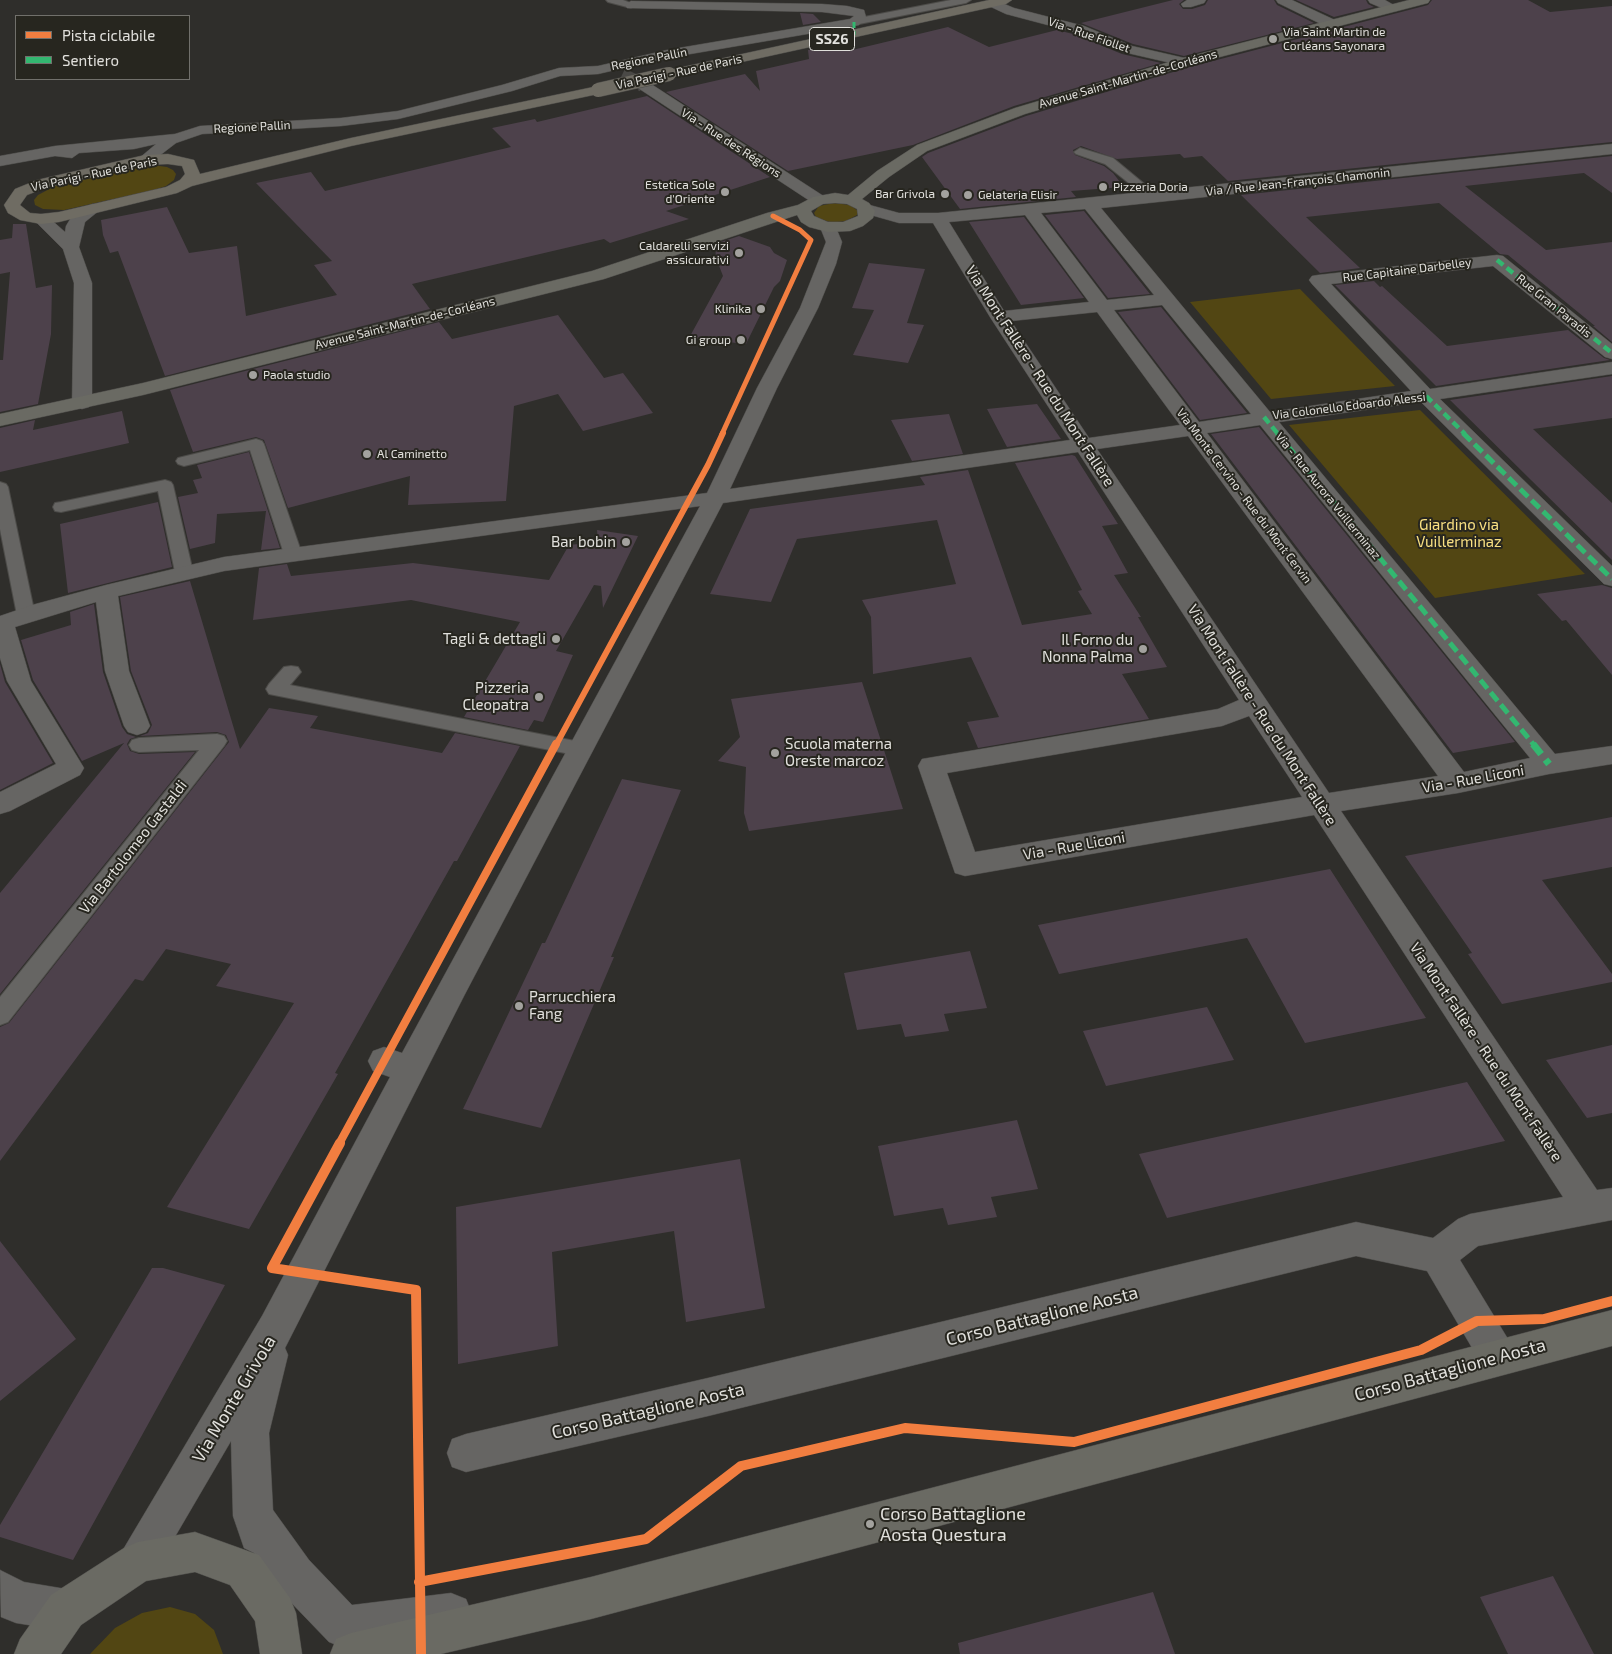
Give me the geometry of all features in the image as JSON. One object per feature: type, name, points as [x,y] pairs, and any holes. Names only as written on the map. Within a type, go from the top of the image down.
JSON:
[{"type":"main road","name":"Via Parigi - Rue de Paris","points":[[0,222],[59,217],[171,190],[214,175],[351,142],[1001,2]]},
{"type":"main road","name":"Via Parigi - Rue de Paris","points":[[7,205],[28,188],[59,179],[145,160],[211,160],[351,142]]},
{"type":"main road","points":[[181,160],[192,168],[193,175],[186,184]]},
{"type":"main road","name":"Via Parigi - Rue de Paris","points":[[7,205],[12,204],[14,210],[26,217],[37,218]]},
{"type":"street","points":[[1187,4],[1200,0]]},
{"type":"street","points":[[1282,0],[1332,24]]},
{"type":"street","points":[[1374,0],[1393,8]]},
{"type":"street","name":"Avenue Saint-Martin-de-Corléans","points":[[851,200],[883,174],[922,148],[1054,99],[1184,62],[1424,0]]},
{"type":"street","name":"Via - Rue Fiollet","points":[[1001,2],[1010,11],[1079,29],[1128,49],[1184,62]]},
{"type":"street","points":[[631,5],[848,10],[860,13],[860,18],[854,22]]},
{"type":"street","name":"Regione Pallin","points":[[145,160],[172,140],[187,134],[219,128],[379,118],[507,88],[559,72],[598,70],[666,54],[754,41],[854,22]]},
{"type":"street","points":[[598,70],[622,74]]},
{"type":"street","name":"Via - Rue des Régions","points":[[643,85],[819,200]]},
{"type":"street","points":[[0,160],[55,151],[134,144],[187,134]]},
{"type":"street","points":[[181,160],[177,155],[177,149],[187,134]]},
{"type":"street","name":"Via / Rue Jean-François Chamonin","points":[[866,209],[899,218],[938,218],[1612,149]]},
{"type":"street","points":[[55,151],[128,164]]},
{"type":"street","points":[[59,179],[74,166],[75,158],[72,154]]},
{"type":"street","points":[[804,208],[803,211],[807,219],[818,225],[828,227],[844,227],[857,223],[866,216],[866,209],[851,200],[835,198],[819,200]]},
{"type":"street","name":"Avenue Saint-Martin-de-Corléans","points":[[0,420],[82,403],[605,273],[773,216],[804,208],[819,200]]},
{"type":"street","name":"Via - Rue Aurora Vuillerminaz","points":[[1089,204],[1549,764]]},
{"type":"street","points":[[82,403],[83,284],[71,248],[74,226],[78,219],[94,209]]},
{"type":"street","name":"Via Monte Cervino - Rue du Mont Cervin","points":[[1030,210],[1458,783]]},
{"type":"street","points":[[37,218],[71,248]]},
{"type":"street","name":"Via Mont Fallère - Rue du Mont Fallère","points":[[938,218],[999,317],[1086,446],[1320,804],[1601,1206]]},
{"type":"street","points":[[275,1329],[398,1065],[580,749],[715,498],[767,388],[809,308],[824,273],[834,242],[828,227]]},
{"type":"street","name":"Rue Capitaine Darbelley","points":[[1426,396],[1318,280],[1496,260]]},
{"type":"street","name":"Rue Gran Paradis","points":[[1496,260],[1612,353]]},
{"type":"street","points":[[999,317],[1166,299]]},
{"type":"street","name":"Via Colonello Edoardo Alessi","points":[[1,624],[106,592],[224,564],[1086,446],[1193,427],[1426,396],[1612,368]]},
{"type":"street","points":[[1426,396],[1612,579]]},
{"type":"street","points":[[106,592],[117,671],[138,735]]},
{"type":"street","points":[[0,804],[72,768],[19,681],[1,624]]},
{"type":"street","name":"Via - Rue Liconi","points":[[1255,704],[1222,717],[931,766],[964,864],[1320,804],[1458,783],[1549,764],[1612,755]]},
{"type":"street","points":[[1498,1357],[1438,1256],[1470,1231],[1601,1206]]},
{"type":"street","name":"Corso Battaglione Aosta","points":[[466,1452],[708,1397],[1356,1239],[1438,1256]]},
{"type":"street","name":"Via Monte Grivola","points":[[275,1329],[250,1433],[253,1516],[275,1613]]},
{"type":"street","name":"Via Monte Grivola","points":[[138,1562],[275,1329]]},
{"type":"street","name":"Corso Battaglione Aosta","points":[[351,1654],[592,1598],[1498,1357],[1608,1336]]},
{"type":"street","name":"Corso Battaglione Aosta","points":[[253,1516],[294,1575],[344,1626],[592,1598]]},
{"type":"street","points":[[35,1654],[66,1610],[138,1562],[195,1552],[244,1570],[275,1613],[281,1654]]},
{"type":"street","points":[[0,1591],[16,1602],[66,1610]]},
{"type":"lane","points":[[611,0],[631,5]]},
{"type":"lane","points":[[854,22],[966,0]]},
{"type":"lane","points":[[1080,152],[1109,161],[1154,197]]},
{"type":"lane","points":[[184,461],[256,444],[294,554]]},
{"type":"lane","points":[[61,507],[165,485],[184,572]]},
{"type":"lane","points":[[0,487],[26,615]]},
{"type":"lane","points":[[291,672],[276,689],[580,749]]},
{"type":"lane","name":"Via Bartolomeo Gastaldi","points":[[0,1015],[217,741],[166,745],[138,735]]},
{"type":"green space","points":[[152,165],[167,167],[173,170],[176,174],[174,180],[166,186],[154,190],[64,210],[43,209],[35,205],[34,200],[38,195],[55,186]]},
{"type":"green space","points":[[834,203],[850,205],[858,211],[857,215],[846,221],[838,222],[829,222],[816,217],[814,213],[819,206]]},
{"type":"green space","points":[[1300,289],[1395,386],[1271,399],[1190,302]]},
{"type":"green space","name":"Giardino via Vuillerminaz","points":[[1420,410],[1585,574],[1435,598],[1289,425]]},
{"type":"green space","points":[[170,1607],[195,1614],[214,1630],[223,1654],[90,1654],[115,1628],[142,1613]]},
{"type":"building","points":[[1173,0],[1184,0],[1179,4],[1183,9],[1192,9],[1205,5],[1208,0],[1274,0],[1277,5],[1314,23],[1184,56],[1133,44],[1081,23]]},
{"type":"building","points":[[1296,0],[1366,0],[1368,4],[1374,7],[1334,17]]},
{"type":"building","points":[[1432,0],[1528,0],[1550,12],[1612,6],[1612,142],[1228,181],[1202,156],[1184,158],[1180,154],[1117,159],[1081,146],[1073,150],[1075,155],[1104,166],[1113,173],[1124,187],[1071,191],[1076,197],[960,209],[922,157],[928,153],[1026,116],[1190,67],[1428,5]]},
{"type":"building","points":[[800,13],[813,14],[821,22],[803,25]]},
{"type":"building","points":[[948,27],[989,47],[1057,30],[1073,34],[1122,54],[1161,63],[1014,106],[913,145],[788,171],[666,92],[745,74],[760,91],[756,71],[809,59],[808,50],[840,42],[848,51]]},
{"type":"building","points":[[647,96],[770,177],[666,211],[689,219],[610,243],[604,239],[412,284],[430,309],[165,376],[118,251],[110,253],[103,235],[101,220],[167,207],[189,253],[237,246],[246,316],[337,295],[314,265],[332,261],[256,183],[311,172],[325,191],[511,147],[492,128],[535,119],[537,122]]},
{"type":"building","points":[[1612,156],[1612,193],[1584,173],[1465,186],[1546,250],[1612,242],[1612,342],[1508,255],[1500,254],[1439,203],[1306,217],[1360,268],[1320,273],[1241,195]]},
{"type":"building","points":[[1084,211],[1150,294],[1108,298],[1045,215]]},
{"type":"building","points":[[1024,217],[1084,298],[1021,305],[969,222]]},
{"type":"building","points":[[13,224],[26,224],[36,288],[52,285],[51,334],[38,404],[0,412],[0,360],[3,360],[10,272],[0,274],[0,240],[12,238]]},
{"type":"building","points":[[739,236],[770,247],[774,253],[787,260],[780,281],[774,287],[746,344],[689,338],[723,276],[716,258],[715,244]]},
{"type":"building","points":[[869,263],[925,269],[907,323],[924,325],[908,363],[853,355],[874,310],[852,308]]},
{"type":"building","points":[[1374,281],[1380,287],[1382,286],[1447,346],[1568,330],[1604,358],[1610,360],[1436,386],[1335,285]]},
{"type":"building","points":[[1161,307],[1247,413],[1200,420],[1118,312]]},
{"type":"building","points":[[558,315],[604,378],[623,373],[653,413],[583,431],[558,394],[514,406],[506,501],[408,505],[410,476],[288,508],[264,440],[256,437],[193,452],[170,390],[439,322],[452,339]]},
{"type":"building","points":[[1612,376],[1612,418],[1533,429],[1612,503],[1612,560],[1450,400]]},
{"type":"building","points":[[1037,404],[1061,439],[1007,447],[987,409]]},
{"type":"building","points":[[122,411],[129,443],[0,472],[0,428],[35,420],[33,430]]},
{"type":"building","points":[[949,414],[963,454],[912,461],[891,420]]},
{"type":"building","points":[[1259,427],[1515,742],[1453,753],[1211,434]]},
{"type":"building","points":[[249,452],[280,548],[261,550],[266,511],[217,514],[215,543],[190,549],[178,497],[198,493],[193,480],[202,478],[197,465]]},
{"type":"building","points":[[1075,456],[1118,524],[1102,526],[1128,573],[1114,575],[1141,617],[1138,617],[1167,667],[1122,674],[1149,719],[978,748],[967,722],[999,717],[971,657],[873,674],[871,617],[862,600],[956,584],[937,520],[797,539],[771,602],[710,594],[750,509],[925,485],[920,477],[968,470],[1022,625],[1092,614],[1078,591],[1082,590],[1015,463]]},
{"type":"building","points":[[158,502],[172,567],[68,593],[60,524]]},
{"type":"building","points":[[597,530],[638,536],[603,608],[601,586],[594,585],[556,651],[573,655],[543,722],[534,720],[528,730],[464,717],[520,622],[411,600],[253,620],[259,568],[287,564],[291,576],[413,563],[549,580],[569,545],[598,542]]},
{"type":"building","points":[[190,581],[240,749],[269,708],[318,716],[310,728],[442,753],[455,733],[520,746],[457,861],[454,861],[335,1073],[338,1074],[249,1229],[167,1207],[294,1003],[216,986],[231,964],[166,949],[143,981],[135,979],[0,1161],[0,1027],[9,1023],[229,742],[226,735],[217,732],[140,736],[148,733],[152,725],[131,671],[120,597]]},
{"type":"building","points":[[1602,585],[1612,588],[1612,675],[1566,620],[1562,621],[1537,594]]},
{"type":"building","points":[[94,604],[103,672],[122,727],[127,734],[136,737],[130,739],[127,744],[130,751],[139,754],[195,752],[0,994],[0,893],[124,743],[82,761],[33,680],[21,640],[71,625],[70,612]]},
{"type":"building","points":[[0,664],[5,682],[53,763],[0,790]]},
{"type":"building","points":[[862,682],[903,809],[749,831],[744,813],[746,767],[718,761],[740,737],[731,699]]},
{"type":"building","points":[[622,779],[681,790],[611,957],[614,957],[541,1128],[463,1109],[542,943],[545,943]]},
{"type":"building","points":[[1612,817],[1612,867],[1542,880],[1612,974],[1612,982],[1502,1004],[1468,954],[1472,953],[1405,856]]},
{"type":"building","points":[[1330,869],[1426,1018],[1305,1043],[1247,938],[1059,974],[1038,925]]},
{"type":"building","points":[[970,951],[987,1008],[944,1014],[949,1031],[905,1037],[901,1024],[857,1030],[844,973]]},
{"type":"building","points":[[1207,1007],[1234,1060],[1106,1086],[1083,1031]]},
{"type":"building","points":[[1612,1045],[1612,1113],[1587,1118],[1546,1060]]},
{"type":"building","points":[[1467,1082],[1505,1141],[1167,1218],[1139,1154]]},
{"type":"building","points":[[1017,1120],[1038,1189],[991,1197],[997,1217],[948,1225],[943,1208],[894,1216],[878,1146]]},
{"type":"building","points":[[740,1159],[765,1308],[686,1322],[674,1231],[552,1252],[558,1346],[458,1364],[456,1207]]},
{"type":"building","points":[[0,1241],[76,1339],[0,1401]]},
{"type":"building","points":[[152,1268],[163,1268],[225,1285],[73,1560],[0,1537],[0,1525]]},
{"type":"building","points":[[1553,1576],[1594,1654],[1508,1654],[1480,1597]]},
{"type":"building","points":[[1153,1592],[1175,1654],[960,1654],[958,1643]]},
{"type":"tunnel","points":[[622,75],[643,85]]},
{"type":"marked path","points":[[854,22],[854,35]]},
{"type":"marked path","points":[[1497,260],[1612,353]]},
{"type":"marked path","points":[[1426,396],[1612,579]]},
{"type":"marked path","points":[[1264,417],[1549,764]]},
{"type":"cycle path","points":[[421,1654],[416,1290],[272,1268],[708,465],[811,240],[800,230],[773,216]]},
{"type":"cycle path","points":[[419,1582],[646,1539],[741,1466],[905,1428],[1074,1442],[1421,1350],[1477,1321],[1544,1319],[1612,1301]]},
{"type":"place","name":"Via Saint Martin de Corléans Sayonara","points":[[1273,39]]},
{"type":"place","name":"Pizzeria Doria","points":[[1103,187]]},
{"type":"place","name":"Estetica Sole d'Oriente","points":[[725,192]]},
{"type":"place","name":"Bar Grivola","points":[[945,194]]},
{"type":"place","name":"Gelateria Elisir","points":[[968,195]]},
{"type":"place","name":"Caldarelli servizi assicurativi","points":[[739,253]]},
{"type":"place","name":"Klinika","points":[[761,309]]},
{"type":"place","name":"Gi group","points":[[741,340]]},
{"type":"place","name":"Paola studio","points":[[253,375]]},
{"type":"place","name":"Al Caminetto","points":[[367,454]]},
{"type":"place","name":"Bar bobin","points":[[626,542]]},
{"type":"place","name":"Tagli & dettagli","points":[[556,639]]},
{"type":"place","name":"Il Forno du Nonna Palma","points":[[1143,649]]},
{"type":"place","name":"Pizzeria Cleopatra","points":[[539,697]]},
{"type":"place","name":"Scuola materna Oreste marcoz","points":[[775,753]]},
{"type":"place","name":"Parrucchiera Fang","points":[[519,1006]]},
{"type":"place","name":"Corso Battaglione Aosta Questura","points":[[870,1524]]}]
